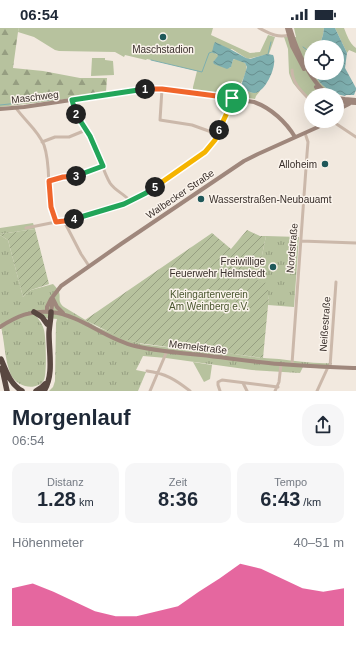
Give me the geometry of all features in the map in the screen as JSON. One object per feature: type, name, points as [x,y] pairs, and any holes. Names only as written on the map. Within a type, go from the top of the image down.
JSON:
[{"type":"highway","points":[[34,312],[42,317],[47,324],[49,332]]},
{"type":"highway","points":[[47,324],[49,312]]},
{"type":"highway","points":[[44,391],[48,383],[50,372],[49,312]]},
{"type":"highway","points":[[0,358],[7,391]]},
{"type":"highway","points":[[0,358],[12,383],[22,391]]},
{"type":"highway","points":[[36,391],[45,383],[50,372]]},
{"type":"main road","points":[[287,28],[313,80],[320,88]]},
{"type":"main road","points":[[290,28],[294,51],[316,88]]},
{"type":"main road","name":"Maschweg","points":[[0,108],[16,108],[145,89],[162,89],[254,102],[265,106],[285,124],[295,137]]},
{"type":"main road","points":[[344,101],[356,100]]},
{"type":"main road","points":[[344,102],[356,103]]},
{"type":"main road","points":[[344,106],[350,103]]},
{"type":"main road","name":"Walbecker Straße","points":[[49,312],[48,305],[61,286],[89,266],[235,166],[316,128]]},
{"type":"main road","points":[[53,298],[57,307],[65,315]]},
{"type":"main road","name":"Memelstraße","points":[[0,327],[15,318],[34,312],[49,312],[73,318],[126,344],[142,347],[281,364],[355,368]]},
{"type":"street","points":[[259,28],[275,36],[280,37],[290,35]]},
{"type":"street","points":[[292,70],[294,81],[304,93]]},
{"type":"street","points":[[162,89],[160,120],[192,125],[217,134]]},
{"type":"street","points":[[26,228],[64,221],[119,206],[146,193],[207,150],[215,140],[231,104],[232,98]]},
{"type":"street","points":[[72,100],[76,113],[95,147],[112,186],[127,197],[130,202]]},
{"type":"street","points":[[16,108],[33,128],[42,142],[48,160],[51,207],[56,222]]},
{"type":"street","points":[[342,128],[356,137]]},
{"type":"street","points":[[42,142],[55,137],[69,137],[86,130]]},
{"type":"street","name":"Nordstraße","points":[[292,364],[308,142],[305,133]]},
{"type":"street","points":[[49,181],[79,175],[103,166]]},
{"type":"street","points":[[64,221],[89,266]]},
{"type":"street","points":[[301,240],[356,243]]},
{"type":"street","name":"Neißestraße","points":[[329,367],[336,282]]},
{"type":"street","points":[[150,391],[167,351]]},
{"type":"street","points":[[276,391],[279,382],[281,364]]},
{"type":"street","points":[[317,391],[329,367]]},
{"type":"street","points":[[147,371],[158,372],[176,380],[190,391]]},
{"type":"street","points":[[220,391],[218,384],[220,380],[278,386]]},
{"type":"street","points":[[243,382],[246,391]]},
{"type":"green space","points":[[0,28],[19,28],[13,68],[43,71],[80,78],[107,78],[106,92],[59,100],[0,107]]},
{"type":"green space","points":[[19,28],[213,28],[211,35],[250,53],[260,52],[268,35],[275,37],[269,54],[248,59],[232,49],[213,52],[218,55],[218,57],[213,62],[230,68],[233,60],[235,59],[246,65],[247,67],[241,83],[249,92],[254,93],[260,91],[255,99],[193,91],[197,71],[147,59],[125,55],[124,57],[115,52],[55,50],[34,37],[18,32]]},
{"type":"green space","points":[[294,28],[324,28],[321,40],[304,40],[304,80],[318,80],[327,88],[304,88],[304,95],[293,83],[289,73],[288,49],[284,37],[296,37]]},
{"type":"green space","points":[[335,28],[344,28],[350,41],[356,48],[356,53],[349,50],[347,53],[344,47],[344,40],[341,40]]},
{"type":"green space","points":[[92,58],[105,58],[105,60],[113,61],[114,75],[91,76]]},
{"type":"green space","points":[[33,223],[35,229],[0,234],[0,228]]},
{"type":"green space","points":[[35,229],[49,284],[31,290],[23,297],[8,240],[0,234]]},
{"type":"green space","name":"Kleingartenverein Am Weinberg e.V.","points":[[247,230],[260,236],[266,236],[260,265],[257,267],[258,282],[268,283],[269,295],[263,358],[221,351],[220,354],[138,343],[121,338],[85,320],[212,233],[231,249]]},
{"type":"green space","points":[[0,235],[8,240],[23,297],[31,290],[53,284],[59,291],[60,301],[64,307],[97,327],[129,340],[141,344],[220,354],[221,351],[257,357],[313,363],[332,363],[329,369],[303,367],[300,373],[252,370],[143,356],[136,370],[146,372],[138,391],[49,391],[53,387],[55,381],[57,319],[37,317],[43,326],[45,334],[45,376],[44,380],[37,386],[32,387],[23,385],[18,383],[11,375],[0,323]]},
{"type":"green space","points":[[266,236],[299,237],[294,307],[268,305],[269,295],[267,295],[258,282],[257,267],[260,265]]},
{"type":"green space","points":[[193,362],[212,365],[210,379],[204,382]]},
{"type":"water","points":[[324,28],[335,28],[341,40],[321,40]]},
{"type":"water","points":[[215,42],[250,59],[267,54],[273,55],[273,70],[265,86],[258,92],[253,93],[241,86],[247,67],[245,63],[234,59],[231,67],[227,69],[214,64],[213,62],[218,56],[212,52]]},
{"type":"water","points":[[344,47],[347,53],[345,68],[356,88],[354,95],[344,96],[344,88],[327,88],[318,80],[344,80]]},
{"type":"waterway","points":[[268,54],[271,42]]},
{"type":"waterway","points":[[151,60],[202,72],[209,53],[212,52]]},
{"type":"waterway","points":[[0,105],[56,99]]},
{"type":"place","name":"Maschstadion","points":[[163,37]]},
{"type":"place","name":"Alloheim","points":[[325,164]]},
{"type":"place","name":"Wasserstraßen-Neubauamt","points":[[201,199]]},
{"type":"place","name":"Freiwillige Feuerwehr Helmstedt","points":[[273,267]]},
{"type":"route","points":[[145,89],[162,89],[232,98],[231,104],[215,140],[199,157],[146,193],[130,202],[102,211],[56,222],[51,207],[49,181],[68,176],[76,176],[103,166],[90,136],[74,109],[72,100],[145,89]]}]
